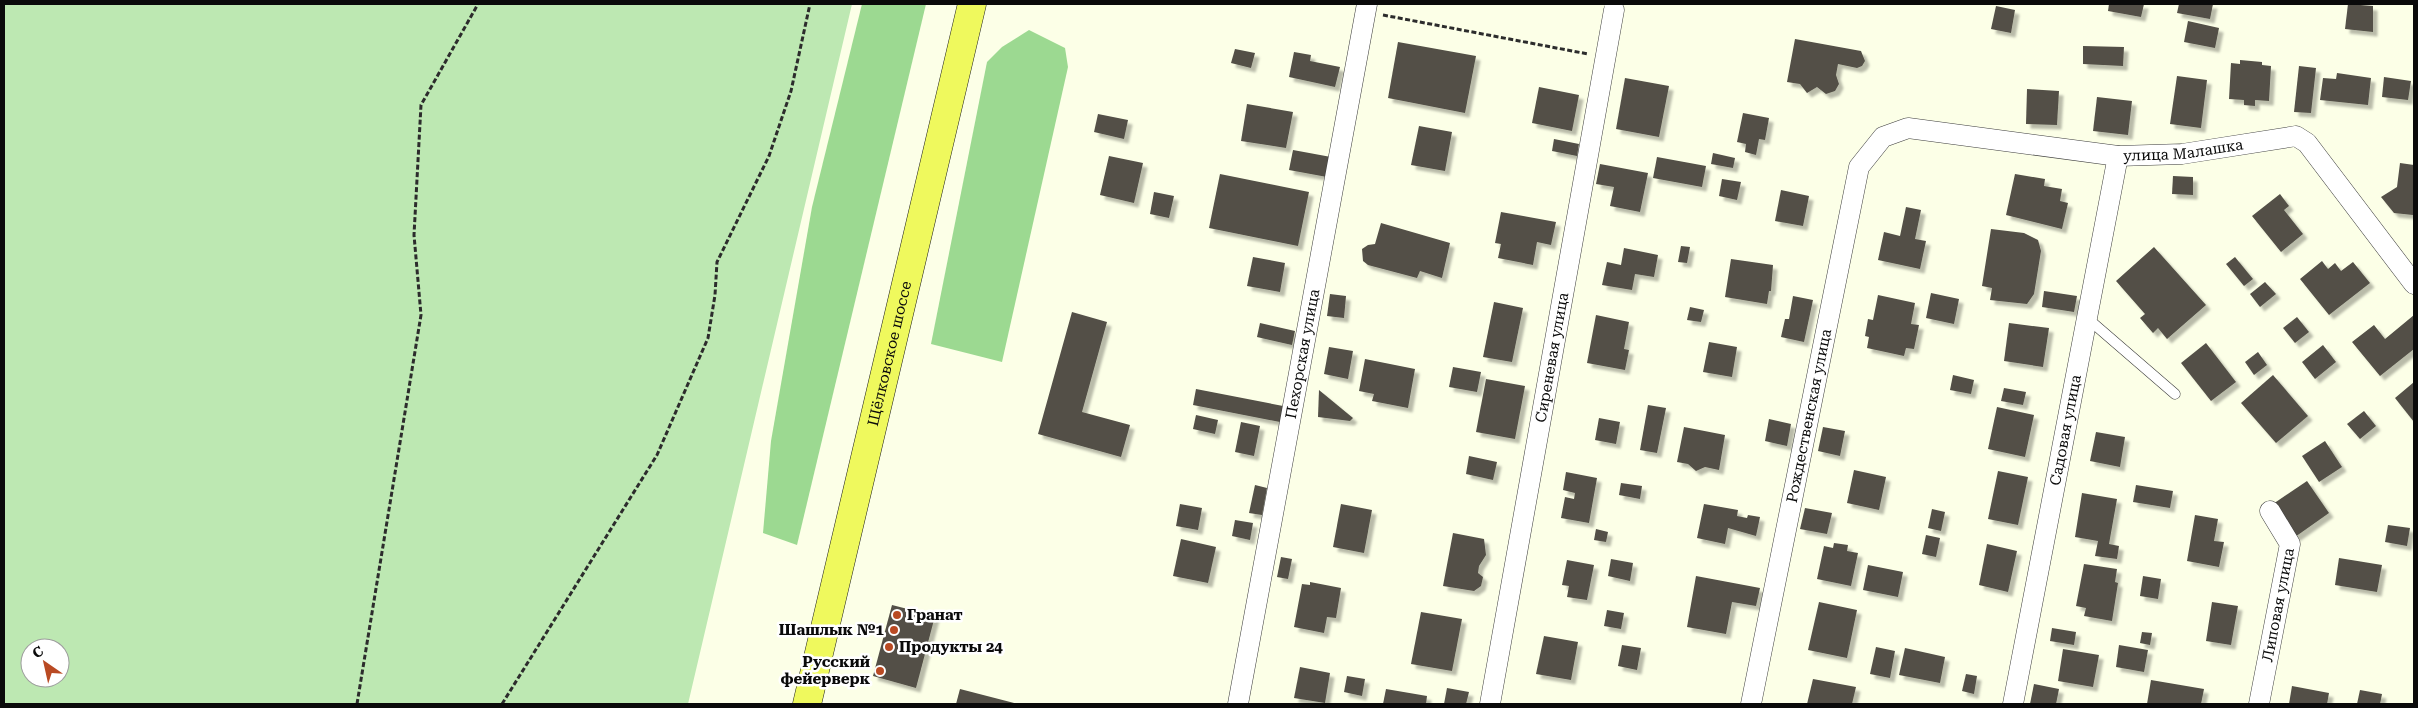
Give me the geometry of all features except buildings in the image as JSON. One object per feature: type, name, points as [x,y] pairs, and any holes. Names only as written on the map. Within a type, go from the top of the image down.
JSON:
[{"type":"main road","name":"Щёлковское шоссе","points":[[807,704],[972,4]]},
{"type":"street","name":"Пехорская улица","points":[[1238,704],[1366,8]]},
{"type":"street","name":"Сиреневая улица","points":[[1490,704],[1614,10]]},
{"type":"street","name":"улица Малашка","points":[[1883,137],[1908,128],[2118,156],[2201,152],[2296,136],[2307,143],[2414,284]]},
{"type":"street","name":"Рождественская улица","points":[[1751,704],[1859,167],[1883,137]]},
{"type":"street","name":"Садовая улица","points":[[2013,704],[2118,156]]},
{"type":"street","name":"Липовая улица","points":[[2259,704],[2290,544],[2270,511]]},
{"type":"lane","points":[[2088,318],[2175,394]]},
{"type":"path","points":[[357,704],[421,315],[414,235],[421,105],[478,4]]},
{"type":"path","points":[[502,704],[657,455],[708,338],[715,295],[716,262],[769,156],[790,91],[810,4]]},
{"type":"path","points":[[1366,8],[1606,57]]},
{"type":"green space","points":[[4,4],[852,4],[688,704],[4,704]]},
{"type":"green space","points":[[862,4],[926,4],[797,545],[763,533],[771,441],[812,207]]},
{"type":"green space","points":[[1029,30],[1065,48],[1068,67],[1002,362],[931,344],[987,62],[1002,47]]},
{"type":"place","name":"Гранат","points":[[897,615]]},
{"type":"place","name":"Шашлык №1","points":[[894,630]]},
{"type":"place","name":"Продукты 24","points":[[889,647]]},
{"type":"place","name":"Русский фейерверк","points":[[880,671]]}]
